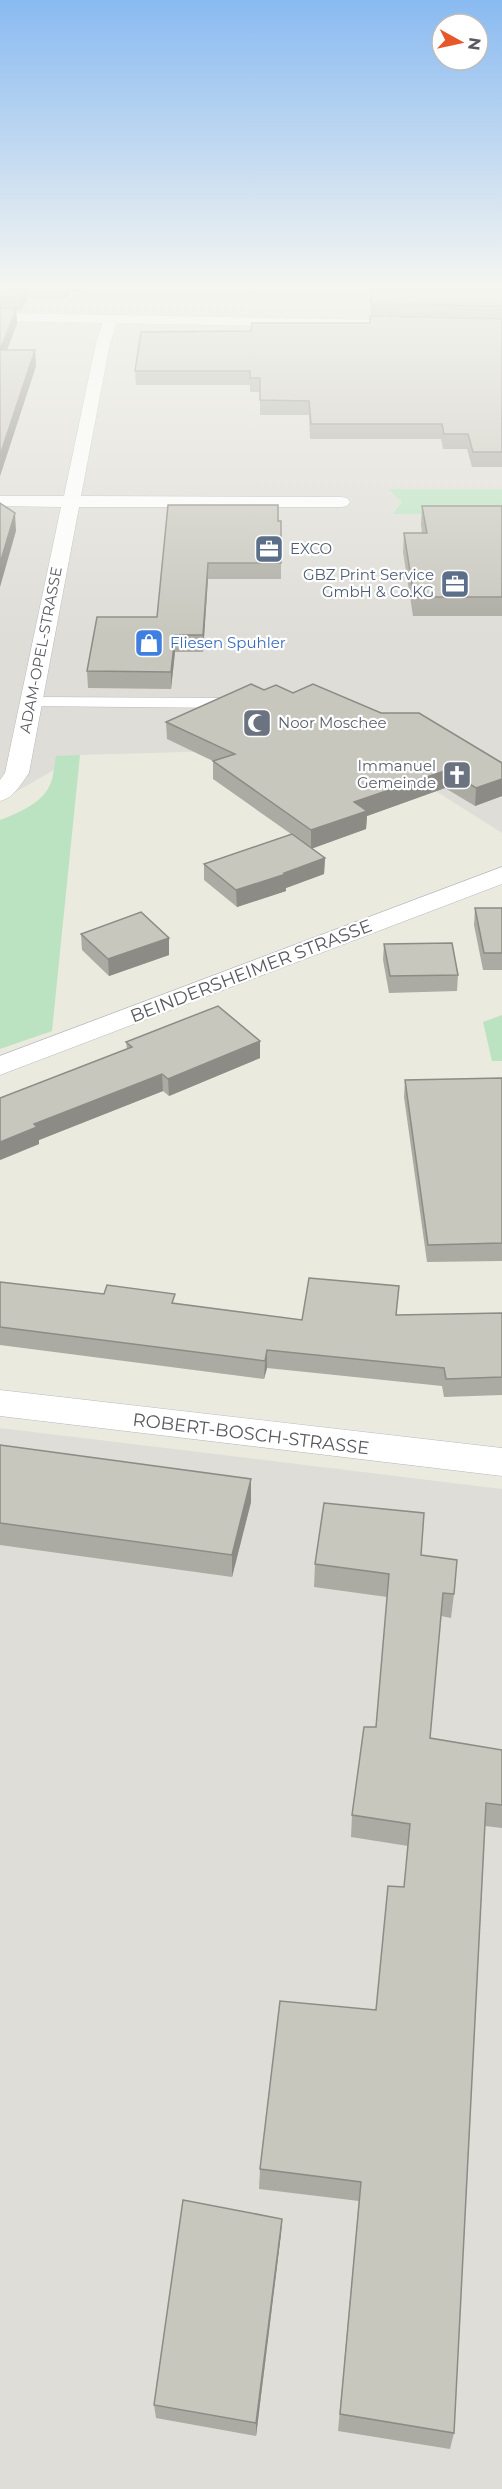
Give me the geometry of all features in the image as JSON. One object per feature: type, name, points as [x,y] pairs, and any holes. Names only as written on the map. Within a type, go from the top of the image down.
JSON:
[{"type":"street","name":"ADAM-OPEL-STRASSE","points":[[0,794],[17,773],[91,405]]},
{"type":"street","points":[[0,501],[341,502]]},
{"type":"street","name":"BEINDERSHEIMER STRASSE","points":[[0,1066],[502,875]]},
{"type":"street","name":"ROBERT-BOSCH-STRASSE","points":[[0,1403],[374,1449],[502,1462]]},
{"type":"lane","points":[[30,702],[231,703]]},
{"type":"shaded area","points":[[0,405],[502,405],[502,489],[389,489],[402,502],[392,513],[502,514],[502,833],[366,747],[80,755],[0,801]]},
{"type":"shaded area","points":[[0,1428],[502,1489],[502,2489],[0,2489]]},
{"type":"green space","points":[[388,489],[502,489],[502,514],[392,514],[402,502]]},
{"type":"green space","points":[[80,755],[52,1031],[0,1049],[0,820],[21,811],[41,797],[51,782],[56,756]]},
{"type":"green space","points":[[502,1015],[502,1061],[492,1061],[483,1022]]},
{"type":"building","points":[[0,405],[17,405],[0,455]]},
{"type":"building","points":[[309,405],[502,405],[502,452],[473,452],[468,434],[444,434],[442,424],[311,424]]},
{"type":"building","points":[[0,503],[15,513],[0,563]]},
{"type":"building","points":[[168,505],[278,505],[278,521],[281,521],[281,563],[208,563],[203,635],[175,635],[171,672],[87,671],[97,617],[157,617]]},
{"type":"building","name":"GBZ Print Service GmbH & Co.KG","points":[[422,506],[502,506],[502,597],[414,597],[404,533],[427,533]]},
{"type":"building","points":[[251,684],[264,690],[276,685],[293,693],[313,684],[381,713],[419,713],[502,763],[502,779],[476,788],[447,770],[354,802],[367,811],[311,830],[213,761],[235,754],[166,722]]},
{"type":"building","points":[[292,834],[325,858],[284,873],[286,874],[236,890],[204,864]]},
{"type":"building","points":[[475,908],[502,908],[502,953],[484,953]]},
{"type":"building","points":[[141,912],[169,938],[108,959],[81,934]]},
{"type":"building","points":[[452,943],[458,975],[390,976],[384,944]]},
{"type":"building","points":[[218,1006],[260,1041],[168,1079],[162,1074],[34,1124],[37,1127],[0,1142],[0,1098],[132,1047],[126,1042]]},
{"type":"building","points":[[502,1078],[502,1243],[428,1245],[405,1080]]},
{"type":"building","points":[[309,1278],[399,1286],[396,1315],[502,1313],[502,1377],[446,1379],[444,1368],[267,1350],[265,1361],[0,1327],[0,1282],[104,1294],[107,1285],[175,1294],[172,1303],[302,1320]]},
{"type":"building","points":[[0,1445],[251,1479],[232,1555],[0,1523]]},
{"type":"building","points":[[324,1503],[424,1513],[421,1555],[457,1560],[454,1594],[443,1593],[430,1738],[502,1750],[502,1805],[486,1803],[454,2433],[340,2414],[361,2182],[260,2169],[280,2001],[376,2010],[388,1886],[404,1887],[410,1824],[352,1815],[364,1727],[376,1727],[389,1574],[315,1564]]},
{"type":"building","points":[[183,2200],[282,2219],[256,2423],[154,2405]]},
{"type":"place","name":"EXCO","points":[[269,549]]},
{"type":"place","name":"GBZ Print Service GmbH & Co.KG","points":[[455,584]]},
{"type":"place","name":"Fliesen Spuhler","points":[[149,643]]},
{"type":"place","name":"Noor Moschee","points":[[257,723]]},
{"type":"place","name":"Immanuel Gemeinde","points":[[457,775]]}]
